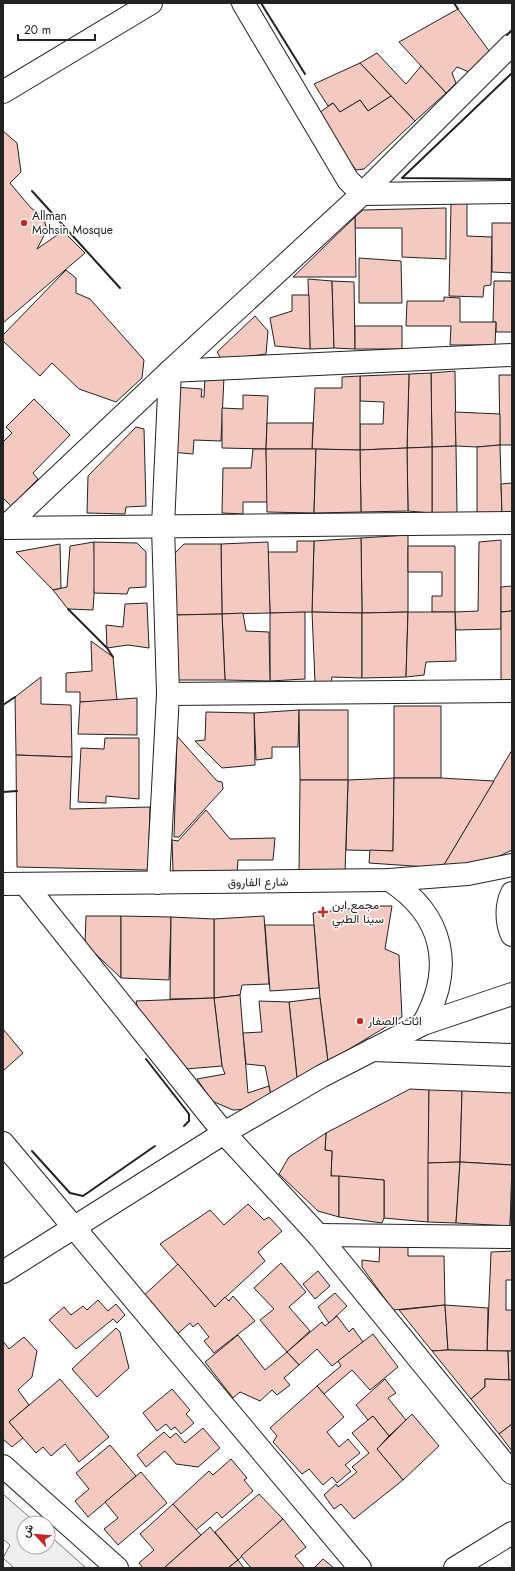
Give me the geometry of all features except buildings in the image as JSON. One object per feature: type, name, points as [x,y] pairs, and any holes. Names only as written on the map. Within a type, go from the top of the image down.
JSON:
[{"type":"street","points":[[3,92],[151,3]]},
{"type":"street","points":[[243,3],[348,180],[362,194],[512,192]]},
{"type":"street","points":[[4,528],[170,371],[362,194],[512,44]]},
{"type":"street","points":[[170,371],[512,355]]},
{"type":"street","points":[[158,883],[168,694],[163,526],[170,371]]},
{"type":"street","points":[[4,528],[512,523]]},
{"type":"street","points":[[168,694],[512,691]]},
{"type":"street","name":"شارع الفاروق","points":[[3,884],[389,880],[468,874],[512,865]]},
{"type":"street","points":[[389,880],[404,890],[418,903],[428,919],[437,941],[441,972],[438,991],[432,1008],[423,1024]]},
{"type":"street","points":[[25,884],[224,1133],[318,1235],[512,1473]]},
{"type":"street","points":[[512,892],[508,912],[508,926],[512,935]]},
{"type":"street","points":[[3,1272],[224,1133],[322,1076],[423,1024],[512,994]]},
{"type":"street","points":[[372,1050],[512,1055]]},
{"type":"street","points":[[3,1143],[360,1568]]},
{"type":"street","points":[[318,1235],[512,1237]]},
{"type":"street","points":[[3,1466],[117,1568]]},
{"type":"street","points":[[455,1568],[512,1533]]},
{"type":"shaded area","points":[[3,1494],[27,1515],[16,1515],[16,1555],[56,1555],[56,1541],[86,1568],[14,1568],[3,1558],[10,1545],[3,1539]]},
{"type":"wall","points":[[261,3],[305,74]]},
{"type":"wall","points":[[454,3],[458,9]]},
{"type":"wall","points":[[507,35],[512,30]]},
{"type":"wall","points":[[512,73],[402,178],[512,179]]},
{"type":"wall","points":[[32,191],[120,288]]},
{"type":"wall","points":[[68,609],[107,648],[113,657]]},
{"type":"wall","points":[[3,705],[15,697]]},
{"type":"wall","points":[[3,792],[17,791]]},
{"type":"wall","points":[[146,1059],[189,1114],[189,1121],[184,1126]]},
{"type":"wall","points":[[32,1151],[70,1193],[83,1196],[155,1146]]},
{"type":"place","name":"Allman Mohsin Mosque","points":[[24,223]]},
{"type":"place","name":"مجمع ابن سينا الطبي","points":[[323,912]]},
{"type":"place","name":"اثاث الصفار","points":[[360,1021]]}]
